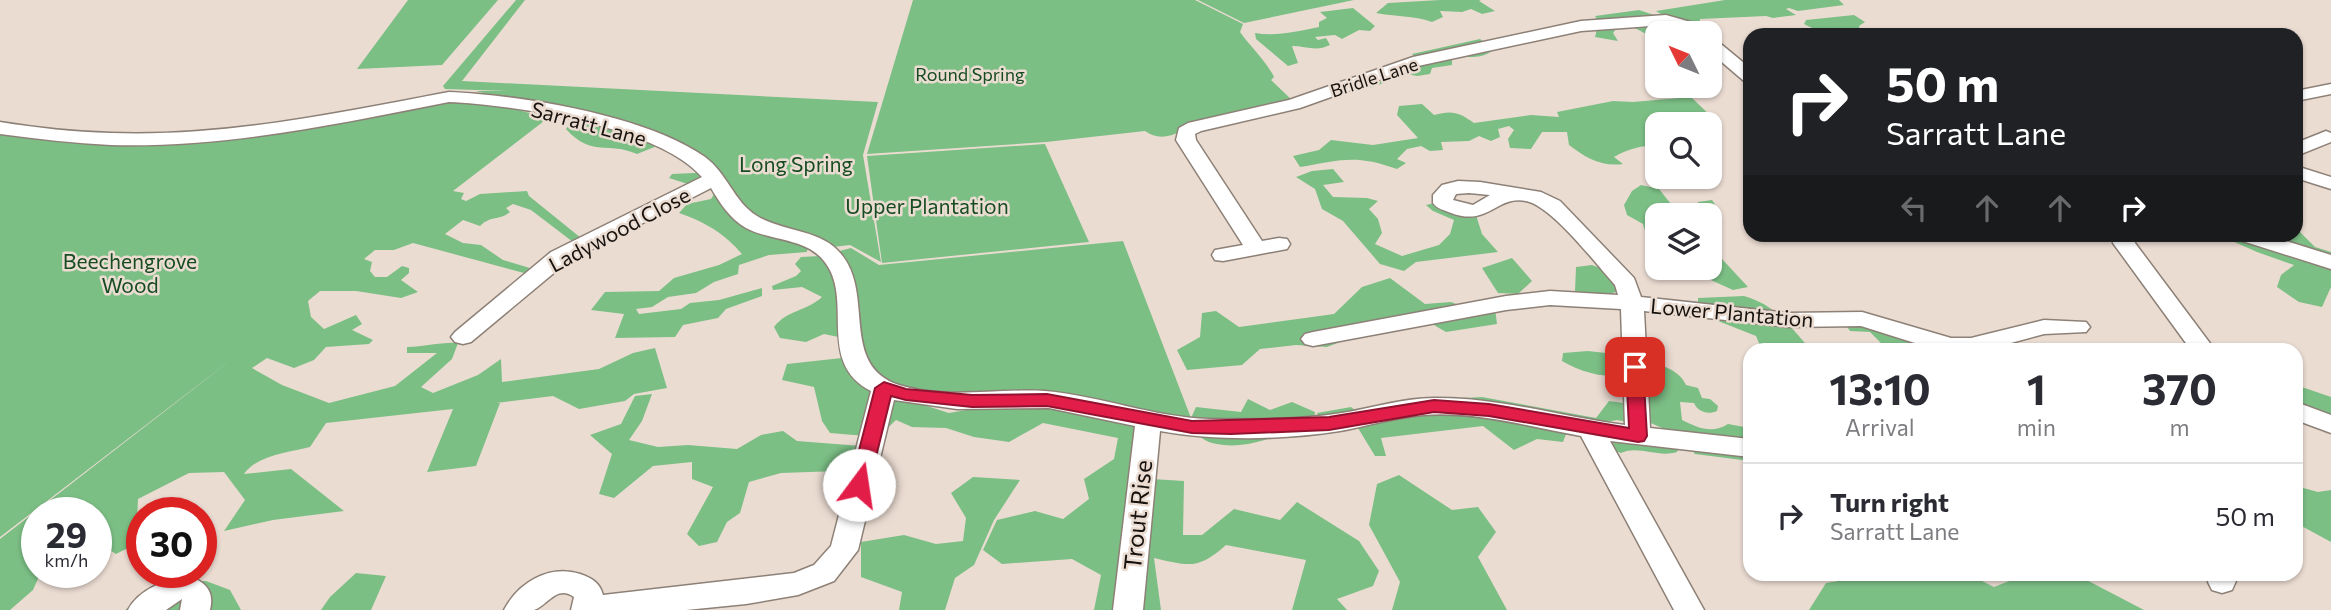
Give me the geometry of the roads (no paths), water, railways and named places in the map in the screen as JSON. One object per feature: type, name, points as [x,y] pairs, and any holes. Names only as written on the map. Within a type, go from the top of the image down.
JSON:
[{"type":"street","name":"Bridle Lane","points":[[1256,248],[1186,139],[1186,132],[1195,127],[1294,104],[1413,62],[1581,26],[1645,21]]},
{"type":"street","name":"Bridle Lane","points":[[1652,21],[1669,21]]},
{"type":"street","points":[[1722,54],[1743,71]]},
{"type":"street","points":[[2303,95],[2331,89]]},
{"type":"street","name":"Sarratt Lane","points":[[0,128],[31,134],[129,141],[256,131],[449,97],[477,97],[620,127],[697,160],[729,202],[750,222],[804,239],[833,257],[845,283],[848,342],[862,371],[884,388]]},
{"type":"street","points":[[2303,147],[2326,137]]},
{"type":"street","points":[[2303,174],[2331,183]]},
{"type":"street","name":"Ladywood Close","points":[[461,339],[559,257],[713,179]]},
{"type":"street","name":"Lower Plantation","points":[[1509,193],[1534,196],[1553,205],[1626,283],[1632,303],[1638,436]]},
{"type":"street","points":[[2124,242],[2198,343]]},
{"type":"street","points":[[2266,242],[2331,262]]},
{"type":"street","points":[[1223,255],[1279,244]]},
{"type":"street","name":"Lower Plantation","points":[[1313,339],[1506,303],[1550,298],[1632,303],[1788,320],[1862,319],[1941,343]]},
{"type":"street","name":"Lower Plantation","points":[[1981,343],[2019,332],[2070,331]]},
{"type":"street","points":[[519,610],[530,595],[563,582],[574,583],[588,592],[587,609],[746,592],[798,584],[824,573],[844,550],[884,388],[906,394],[972,401],[1047,400],[1148,421],[1192,427],[1319,424],[1434,406],[1489,410],[1638,436],[1743,447]]},
{"type":"street","points":[[2303,414],[2331,424]]},
{"type":"street","name":"Trout Rise","points":[[1128,610],[1148,421]]},
{"type":"street","points":[[1590,428],[1689,610]]},
{"type":"street","points":[[143,610],[174,589],[187,587],[197,594],[195,610]]},
{"type":"park label","name":"Round Spring","points":[[970,74]]},
{"type":"park label","name":"Long Spring","points":[[796,163]]},
{"type":"park label","name":"Upper Plantation","points":[[927,205]]},
{"type":"park label","name":"Beechengrove Wood","points":[[130,272]]}]
